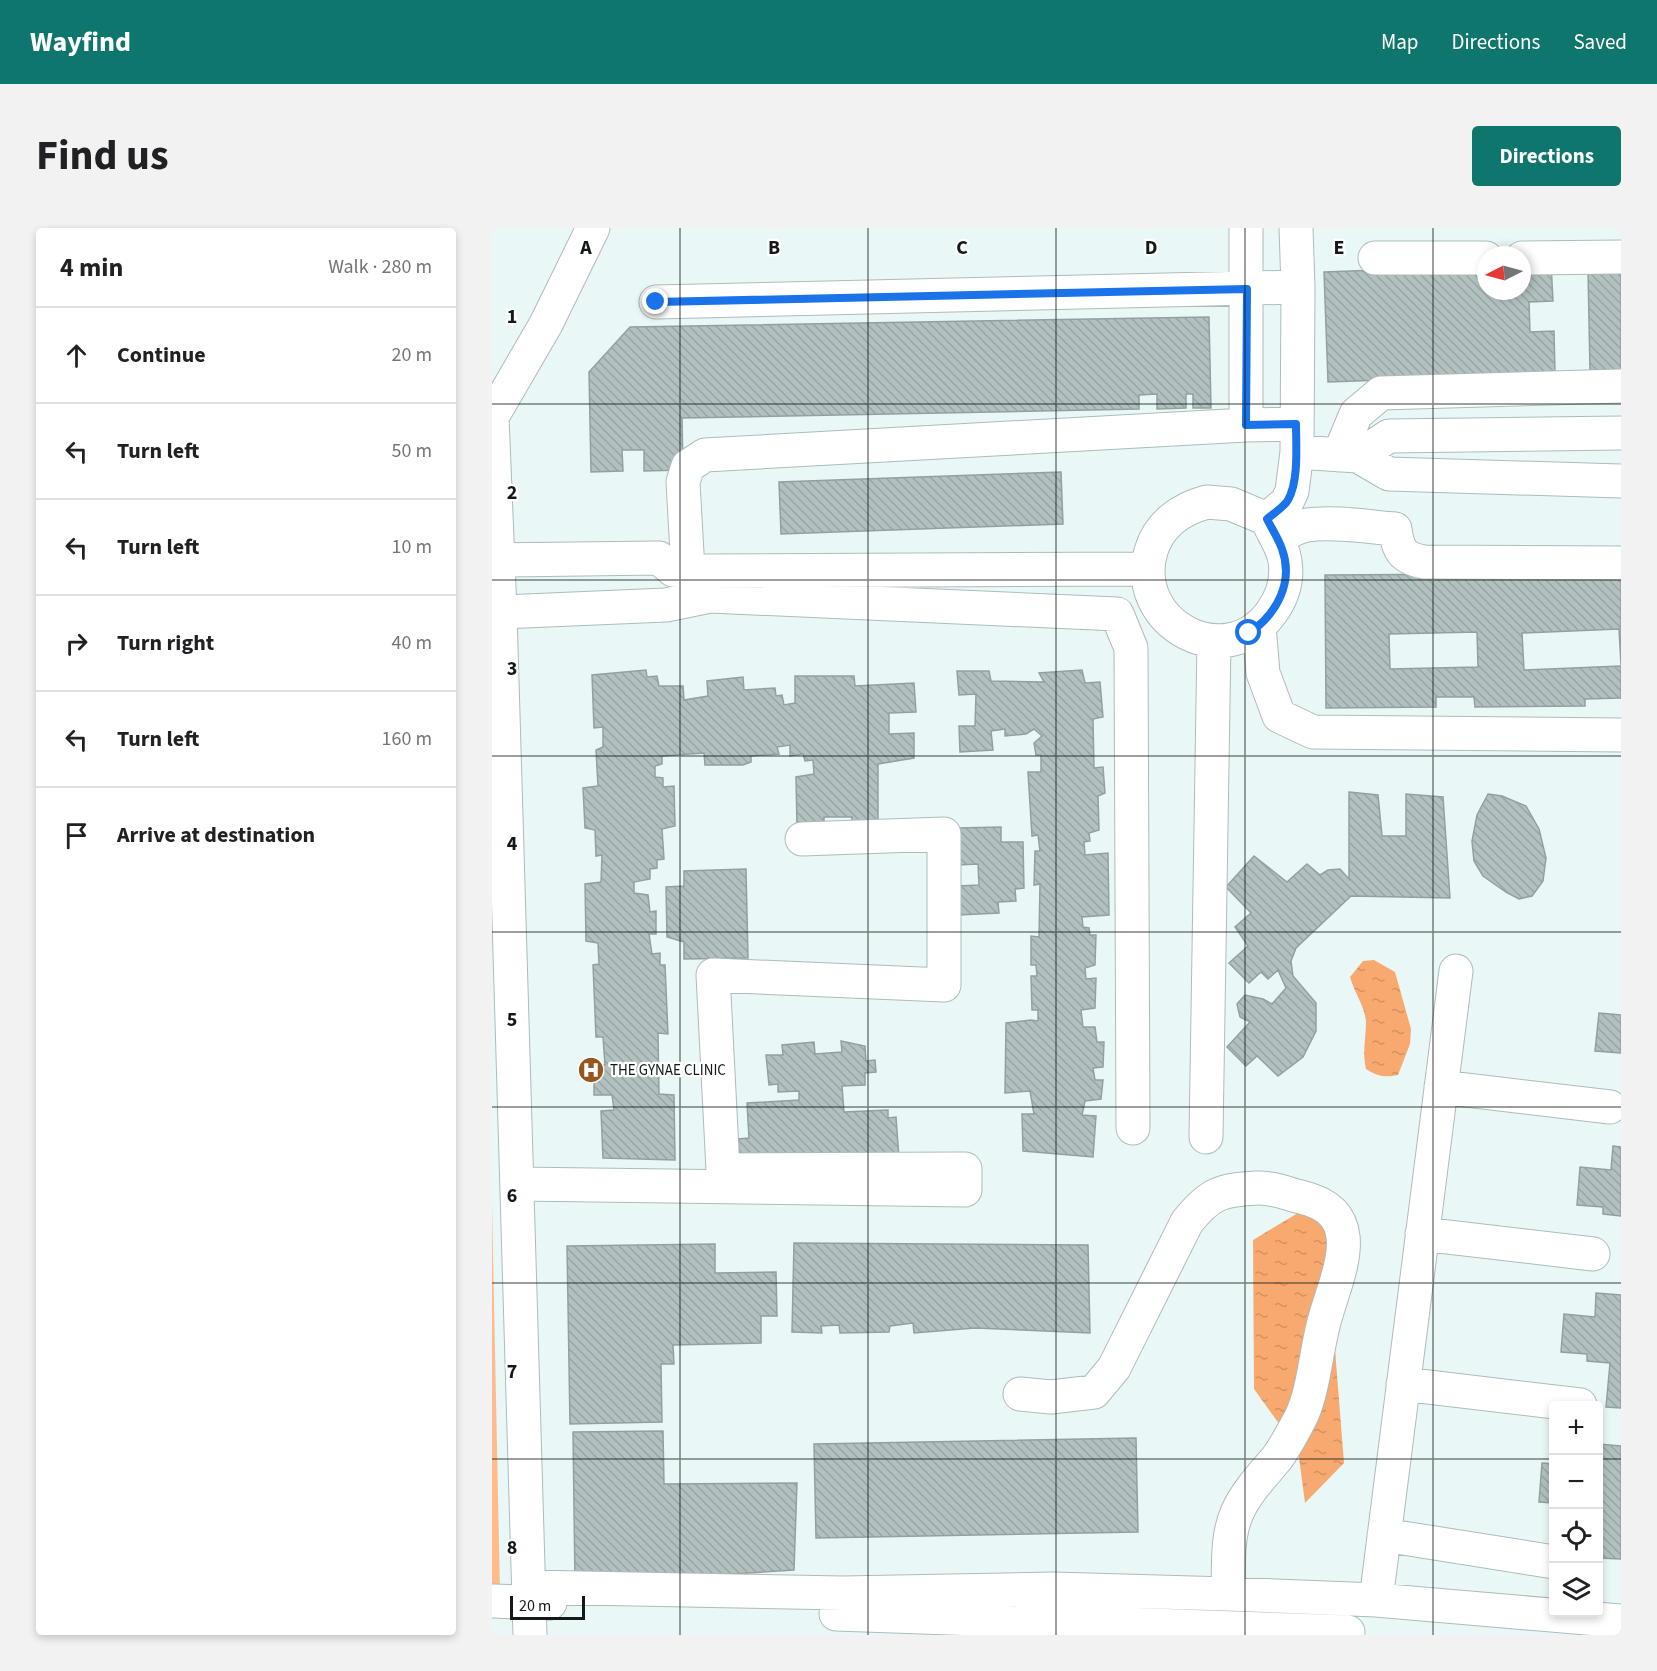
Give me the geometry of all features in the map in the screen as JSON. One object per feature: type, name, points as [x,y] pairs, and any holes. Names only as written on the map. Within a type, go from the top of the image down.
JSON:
[{"type":"street","points":[[530,1635],[517,1184],[497,674],[499,584],[492,417],[546,324],[593,228]]},
{"type":"street","points":[[1246,228],[1246,425]]},
{"type":"street","points":[[1272,529],[1292,491],[1296,438],[1298,287],[1296,228]]},
{"type":"street","points":[[1531,258],[1621,257]]},
{"type":"street","points":[[1375,258],[1477,258]]},
{"type":"street","points":[[656,302],[1298,287]]},
{"type":"street","points":[[1349,456],[1356,414],[1381,393],[1621,386]]},
{"type":"street","points":[[681,570],[682,482],[688,466],[705,455],[1246,425],[1296,438],[1349,456],[1389,474],[1621,481]]},
{"type":"street","points":[[1349,456],[1389,435],[1621,433]]},
{"type":"street","points":[[1272,529],[1285,562],[1284,586],[1275,608],[1259,626],[1238,637],[1214,641],[1191,636],[1171,623],[1151,593],[1148,568],[1153,545],[1158,534],[1174,517],[1196,505],[1213,502],[1231,504],[1272,529],[1308,525],[1395,529],[1400,550],[1407,557],[1424,562],[1621,563]]},
{"type":"street","points":[[499,584],[546,578],[663,581],[681,570],[1148,568]]},
{"type":"street","points":[[499,584],[666,605],[710,596],[1117,614],[1131,648],[1133,1128]]},
{"type":"street","points":[[1259,626],[1263,673],[1279,716],[1313,732],[1621,735]]},
{"type":"street","points":[[1206,1137],[1214,641]]},
{"type":"street","points":[[722,1178],[713,975],[944,985],[944,834],[802,839]]},
{"type":"street","points":[[1376,1600],[1456,970]]},
{"type":"street","points":[[1441,1087],[1610,1107]]},
{"type":"street","points":[[517,1184],[965,1169],[965,1190],[722,1178]]},
{"type":"street","points":[[1020,1394],[1051,1397],[1094,1392],[1114,1368],[1187,1222],[1203,1203],[1228,1190],[1261,1187],[1309,1199],[1329,1207],[1340,1221],[1343,1241],[1342,1265],[1323,1324],[1302,1416],[1279,1455],[1243,1500],[1236,1516],[1230,1536],[1228,1594]]},
{"type":"street","points":[[1422,1234],[1593,1254]]},
{"type":"street","points":[[1403,1384],[1549,1401]]},
{"type":"street","points":[[1384,1535],[1549,1561]]},
{"type":"street","points":[[492,1601],[530,1595],[1053,1589],[1376,1600],[1621,1621]]},
{"type":"street","points":[[530,1595],[1348,1632]]},
{"type":"shaded area","points":[[492,1204],[500,1591],[492,1589]]},
{"type":"water","points":[[1374,960],[1395,972],[1411,1029],[1410,1044],[1398,1075],[1393,1076],[1381,1076],[1366,1069],[1365,1016],[1350,977],[1363,961]]},
{"type":"water","points":[[1323,1198],[1344,1463],[1305,1503],[1298,1450],[1254,1389],[1253,1240]]},
{"type":"building","points":[[1551,263],[1553,301],[1529,302],[1530,332],[1554,331],[1555,374],[1328,382],[1324,272],[1477,266],[1477,300],[1531,300],[1531,264]]},
{"type":"building","points":[[1621,270],[1621,370],[1590,370],[1588,271]]},
{"type":"building","points":[[1209,317],[1211,408],[1193,408],[1193,394],[1186,394],[1186,408],[1157,409],[1157,394],[1139,395],[1139,409],[682,418],[683,470],[644,471],[644,450],[622,450],[623,471],[591,472],[589,372],[630,327]]},
{"type":"building","points":[[1061,472],[1063,524],[781,534],[779,482]]},
{"type":"building","points":[[1621,573],[1621,665],[1619,629],[1522,633],[1524,670],[1621,666],[1621,698],[1585,699],[1585,706],[1475,707],[1474,697],[1436,697],[1436,707],[1326,708],[1325,575]],"holes":[[[1477,632],[1478,667],[1390,669],[1389,634]]]},
{"type":"building","points":[[646,670],[647,677],[657,676],[659,686],[683,686],[684,700],[708,696],[707,681],[743,677],[744,690],[775,688],[776,696],[782,695],[784,705],[795,703],[795,676],[854,676],[855,686],[914,683],[916,712],[889,713],[889,734],[914,733],[914,758],[878,764],[878,824],[851,826],[852,817],[824,817],[824,826],[797,827],[796,777],[814,774],[813,760],[805,761],[803,754],[790,756],[790,745],[777,747],[779,754],[751,756],[751,762],[743,765],[705,765],[704,753],[662,756],[662,764],[655,766],[655,777],[663,778],[663,787],[674,786],[675,826],[662,829],[664,859],[657,860],[657,868],[650,869],[650,879],[634,882],[634,893],[648,895],[650,912],[656,911],[656,934],[649,934],[652,954],[660,953],[660,965],[665,965],[668,1034],[658,1033],[659,1094],[674,1095],[675,1160],[603,1158],[601,1111],[614,1110],[612,1095],[594,1095],[594,1066],[605,1065],[603,1037],[596,1037],[593,965],[599,964],[598,943],[586,941],[585,884],[601,882],[602,855],[596,856],[595,830],[585,828],[583,788],[598,786],[596,750],[603,747],[603,727],[594,728],[592,675]]},
{"type":"building","points":[[1082,670],[1085,683],[1100,682],[1103,717],[1093,719],[1094,768],[1103,767],[1105,793],[1098,796],[1099,830],[1089,833],[1090,841],[1084,842],[1085,855],[1108,853],[1109,915],[1082,917],[1083,927],[1089,928],[1090,935],[1096,935],[1095,965],[1085,968],[1086,979],[1096,978],[1095,1008],[1081,1010],[1083,1027],[1095,1027],[1097,1042],[1104,1042],[1103,1067],[1093,1068],[1095,1080],[1103,1080],[1101,1099],[1085,1101],[1082,1115],[1096,1116],[1093,1157],[1023,1151],[1022,1114],[1034,1114],[1030,1091],[1005,1093],[1006,1023],[1038,1021],[1038,1010],[1032,1010],[1031,976],[1037,976],[1036,965],[1031,965],[1031,936],[1039,937],[1040,884],[1034,885],[1035,851],[1040,851],[1038,835],[1032,836],[1028,772],[1041,772],[1041,755],[1036,755],[1034,743],[1042,736],[1034,729],[1026,734],[1005,736],[1005,729],[991,731],[993,750],[960,752],[959,726],[975,726],[976,694],[959,695],[957,671],[989,671],[991,681],[1044,682],[1039,673]]},
{"type":"building","points":[[1349,792],[1378,795],[1382,836],[1406,836],[1406,794],[1443,797],[1450,898],[1351,896],[1296,948],[1291,961],[1293,976],[1316,1003],[1316,1031],[1303,1057],[1278,1076],[1257,1056],[1246,1066],[1227,1047],[1250,1022],[1240,1017],[1237,1004],[1245,995],[1263,999],[1272,1004],[1286,988],[1278,970],[1268,979],[1261,972],[1249,983],[1229,963],[1248,946],[1235,927],[1251,913],[1226,887],[1254,856],[1287,882],[1307,864],[1320,875],[1328,870],[1340,869],[1349,879]]},
{"type":"building","points":[[1488,794],[1502,796],[1526,806],[1539,829],[1546,858],[1543,881],[1532,896],[1519,899],[1506,892],[1483,876],[1474,861],[1472,841],[1477,815]]},
{"type":"building","points":[[1001,827],[1001,842],[1023,842],[1024,888],[1015,889],[1016,901],[998,902],[999,913],[959,915],[958,886],[979,885],[978,864],[958,865],[957,828]]},
{"type":"building","points":[[746,869],[748,958],[684,959],[684,942],[667,937],[666,887],[684,886],[684,871]]},
{"type":"building","points":[[1599,1013],[1621,1015],[1621,1053],[1595,1051]]},
{"type":"building","points":[[841,1041],[865,1046],[866,1061],[875,1060],[876,1072],[865,1073],[865,1085],[842,1086],[844,1112],[888,1110],[888,1118],[896,1117],[899,1158],[740,1166],[738,1139],[749,1138],[747,1103],[799,1100],[799,1091],[778,1092],[778,1084],[769,1085],[766,1055],[783,1055],[782,1045],[814,1042],[815,1054],[842,1052]]},
{"type":"building","points":[[1613,1146],[1621,1147],[1621,1216],[1603,1214],[1603,1207],[1577,1205],[1580,1167],[1611,1170]]},
{"type":"building","points":[[794,1243],[1088,1245],[1090,1333],[975,1328],[914,1333],[913,1323],[890,1326],[889,1332],[840,1333],[839,1325],[821,1326],[822,1333],[792,1332]]},
{"type":"building","points":[[715,1244],[715,1273],[776,1272],[777,1316],[761,1316],[761,1343],[673,1345],[674,1364],[661,1364],[662,1422],[570,1424],[567,1246]]},
{"type":"building","points":[[1596,1293],[1621,1295],[1621,1408],[1606,1407],[1610,1363],[1587,1361],[1587,1354],[1561,1352],[1564,1314],[1595,1317]]},
{"type":"building","points":[[663,1431],[664,1484],[797,1483],[794,1570],[575,1584],[573,1432]]},
{"type":"building","points":[[1136,1438],[1138,1532],[816,1538],[814,1444]]},
{"type":"building","points":[[1603,1444],[1621,1446],[1621,1559],[1603,1558]]},
{"type":"building","points":[[1542,1463],[1549,1464],[1549,1503],[1539,1502]]},
{"type":"place","name":"THE GYNAE CLINIC","points":[[591,1070]]},
{"type":"route","points":[[656,302],[1247,289],[1246,425],[1296,424],[1292,491],[1287,502],[1267,519],[1282,550],[1286,574],[1284,586],[1281,598],[1268,618],[1249,633]]}]
